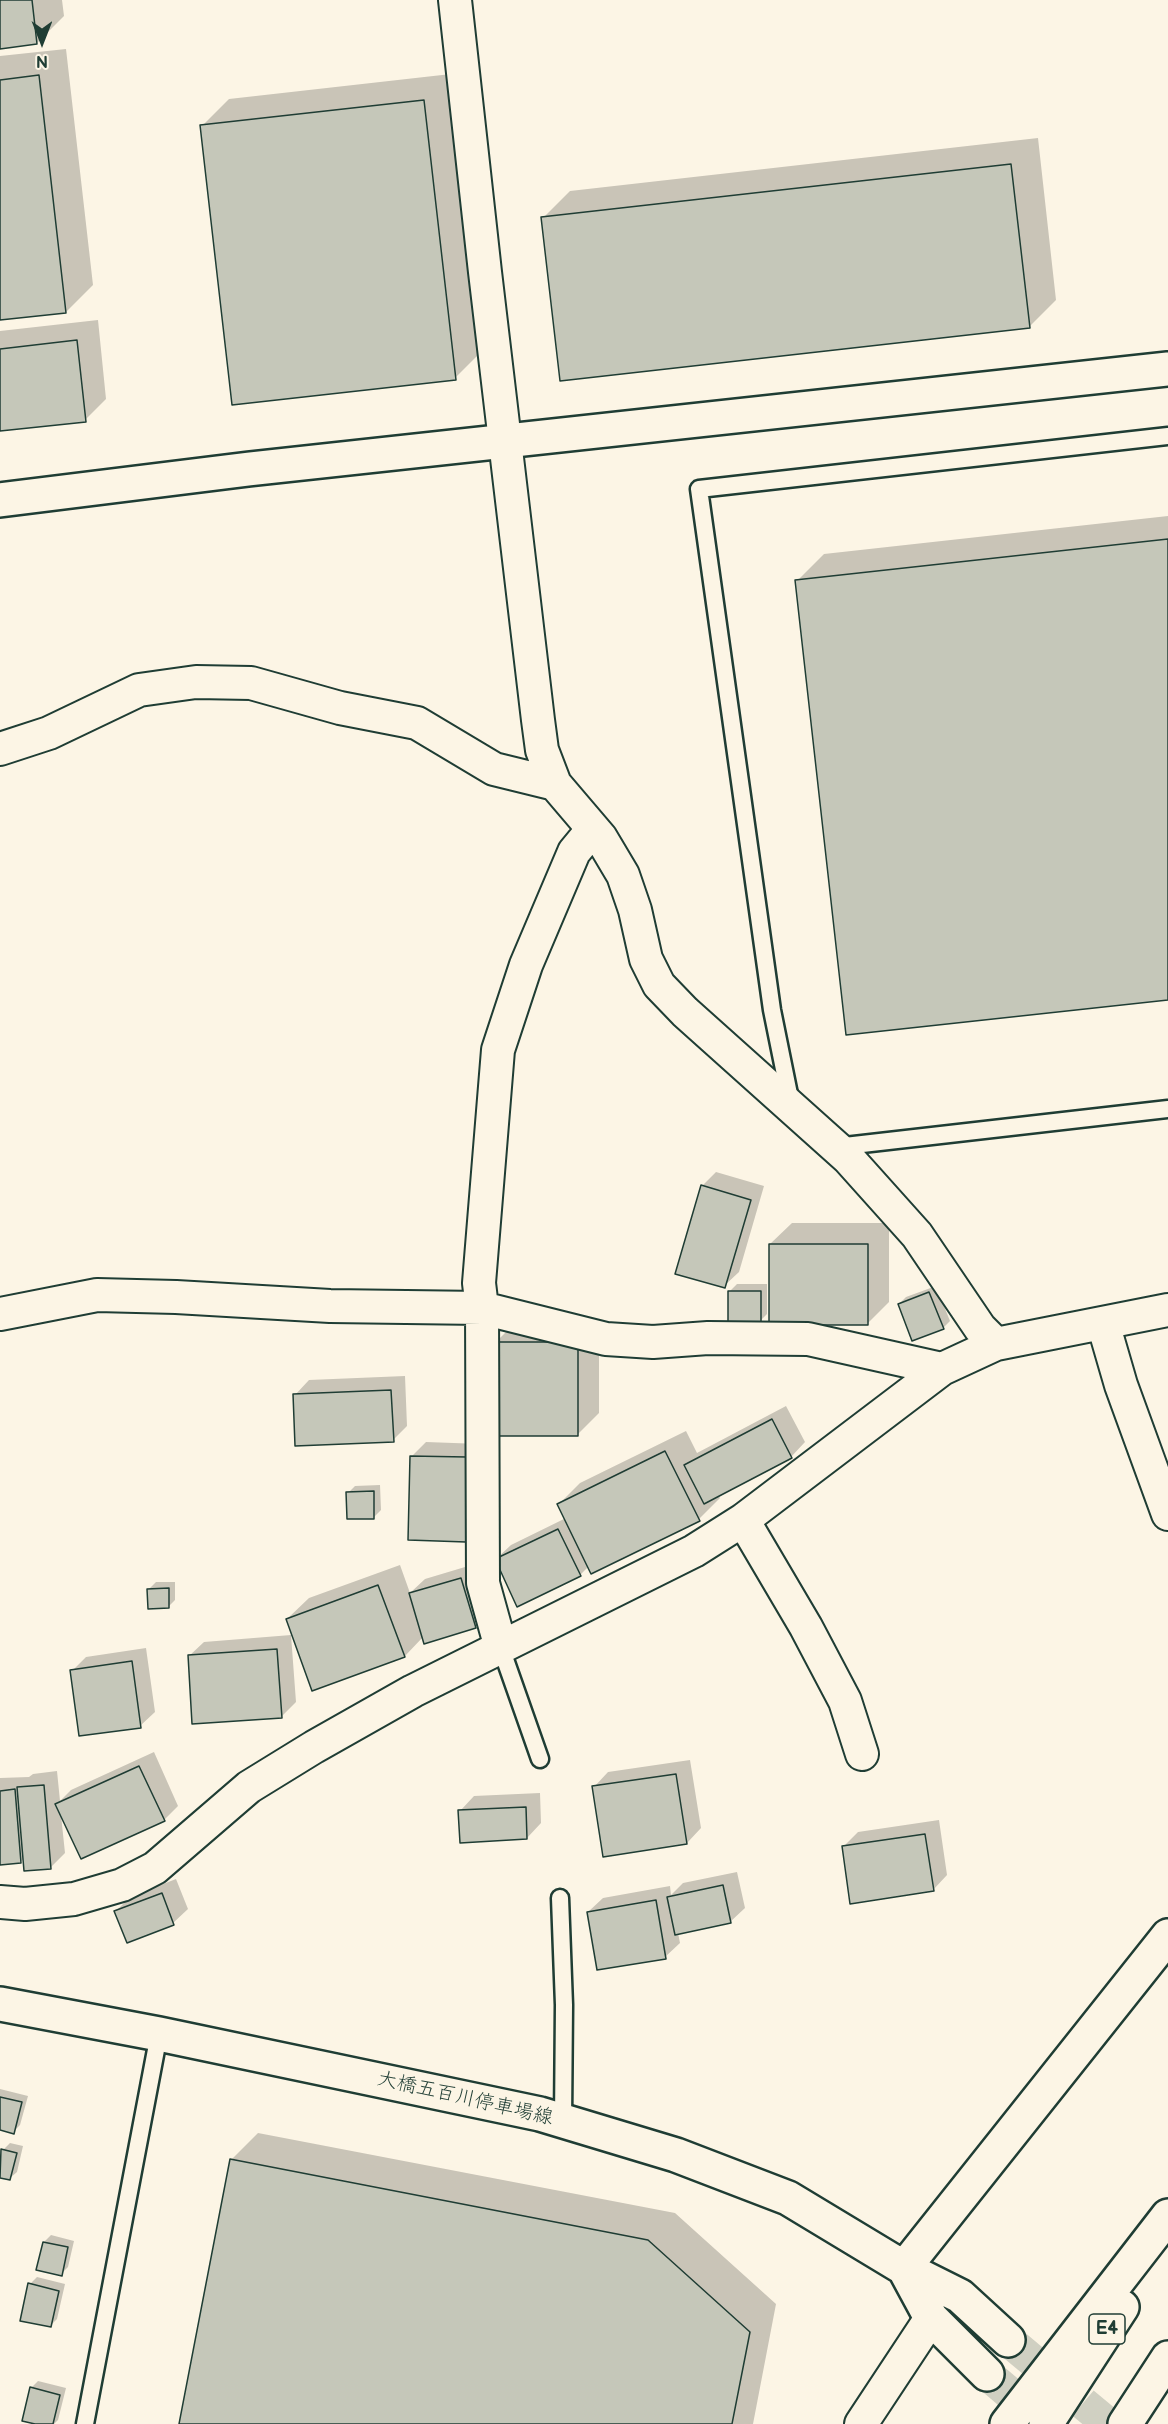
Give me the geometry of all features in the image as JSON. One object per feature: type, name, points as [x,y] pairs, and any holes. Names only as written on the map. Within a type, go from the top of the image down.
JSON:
[{"type":"main road","points":[[0,500],[249,469],[1168,369]]},
{"type":"main road","points":[[987,2374],[931,2318],[904,2268],[1168,1936]]},
{"type":"main road","name":"大橋五百川停車場線","points":[[0,2004],[159,2034],[507,2107],[563,2121],[676,2155],[788,2198],[904,2268],[960,2296],[1008,2340]]},
{"type":"main road","points":[[1007,2424],[1168,2216]]},
{"type":"main road","name":"E4","points":[[1046,2424],[1168,2235]]},
{"type":"main road","points":[[1125,2424],[1168,2358]]},
{"type":"street","points":[[455,0],[542,750],[555,784],[594,829],[623,875],[635,910],[646,959],[659,985],[685,1012],[836,1147],[917,1235],[980,1328],[996,1344]]},
{"type":"street","points":[[0,749],[49,733],[139,690],[196,682],[251,683],[340,708],[417,723],[494,769],[555,784]]},
{"type":"street","points":[[501,1648],[483,1583],[480,1365],[482,1308],[479,1283],[498,1050],[526,965],[574,852],[594,829]]},
{"type":"street","points":[[0,1314],[97,1295],[330,1306],[482,1308],[606,1339],[653,1342],[708,1338],[808,1339],[942,1369]]},
{"type":"street","points":[[0,1902],[25,1904],[74,1899],[122,1885],[155,1868],[249,1787],[314,1747],[413,1691],[694,1551],[743,1520],[942,1369],[996,1344],[1168,1310]]},
{"type":"street","points":[[1103,1323],[1121,1385],[1168,1514]]},
{"type":"street","points":[[743,1520],[806,1627],[845,1701],[862,1754]]},
{"type":"street","points":[[861,2424],[931,2318]]},
{"type":"lane","points":[[792,1108],[772,1010],[699,489],[1168,436]]},
{"type":"lane","points":[[836,1147],[1168,1109]]},
{"type":"lane","points":[[501,1648],[540,1759]]},
{"type":"lane","points":[[560,1898],[564,2005],[563,2121]]},
{"type":"lane","points":[[85,2424],[159,2034]]},
{"type":"building","points":[[0,0],[32,0],[37,44],[0,49]]},
{"type":"building","points":[[39,75],[66,313],[0,320],[0,80]]},
{"type":"building","points":[[424,100],[456,380],[232,405],[200,125]]},
{"type":"building","points":[[1011,164],[1030,328],[560,381],[541,217]]},
{"type":"building","points":[[77,340],[86,422],[0,431],[0,349]]},
{"type":"building","points":[[1168,539],[1168,1000],[846,1035],[795,580]]},
{"type":"building","points":[[701,1185],[751,1200],[725,1288],[675,1274]]},
{"type":"building","points":[[769,1244],[868,1244],[868,1325],[769,1325]]},
{"type":"building","points":[[728,1291],[761,1291],[761,1323],[728,1323]]},
{"type":"building","points":[[929,1292],[944,1329],[912,1341],[898,1304]]},
{"type":"building","points":[[494,1342],[578,1342],[578,1436],[494,1436]]},
{"type":"building","points":[[391,1390],[394,1442],[295,1446],[293,1394]]},
{"type":"building","points":[[772,1419],[792,1458],[704,1504],[684,1465]]},
{"type":"building","points":[[665,1451],[700,1521],[591,1574],[557,1504]]},
{"type":"building","points":[[410,1456],[467,1457],[466,1542],[408,1540]]},
{"type":"building","points":[[374,1491],[374,1519],[347,1519],[346,1492]]},
{"type":"building","points":[[558,1529],[581,1576],[517,1607],[495,1559]]},
{"type":"building","points":[[461,1578],[476,1628],[424,1644],[409,1593]]},
{"type":"building","points":[[378,1585],[405,1657],[312,1691],[286,1619]]},
{"type":"building","points":[[169,1588],[169,1608],[148,1609],[147,1589]]},
{"type":"building","points":[[277,1649],[282,1718],[192,1724],[188,1655]]},
{"type":"building","points":[[132,1661],[141,1728],[79,1736],[70,1670]]},
{"type":"building","points":[[139,1766],[165,1821],[81,1859],[55,1804]]},
{"type":"building","points":[[676,1774],[687,1844],[603,1857],[592,1786]]},
{"type":"building","points":[[44,1785],[51,1869],[24,1871],[17,1787]]},
{"type":"building","points":[[15,1789],[21,1863],[0,1865],[0,1791]]},
{"type":"building","points":[[526,1807],[527,1839],[460,1843],[458,1810]]},
{"type":"building","points":[[925,1834],[934,1891],[850,1904],[842,1846]]},
{"type":"building","points":[[723,1885],[731,1923],[675,1935],[667,1897]]},
{"type":"building","points":[[162,1893],[174,1925],[127,1943],[114,1911]]},
{"type":"building","points":[[656,1900],[666,1959],[597,1970],[587,1912]]},
{"type":"building","points":[[0,2097],[22,2102],[14,2134],[0,2130]]},
{"type":"building","points":[[1,2149],[17,2153],[10,2180],[0,2178]]},
{"type":"building","points":[[230,2159],[648,2240],[750,2332],[732,2424],[179,2424]]},
{"type":"building","points":[[43,2242],[68,2247],[62,2276],[36,2270]]},
{"type":"building","points":[[28,2283],[59,2291],[51,2327],[20,2321]]},
{"type":"building","points":[[30,2387],[60,2395],[53,2424],[22,2421]]},
{"type":"tunnel","points":[[1008,2340],[1108,2424]]},
{"type":"tunnel","points":[[987,2374],[1045,2423]]}]
